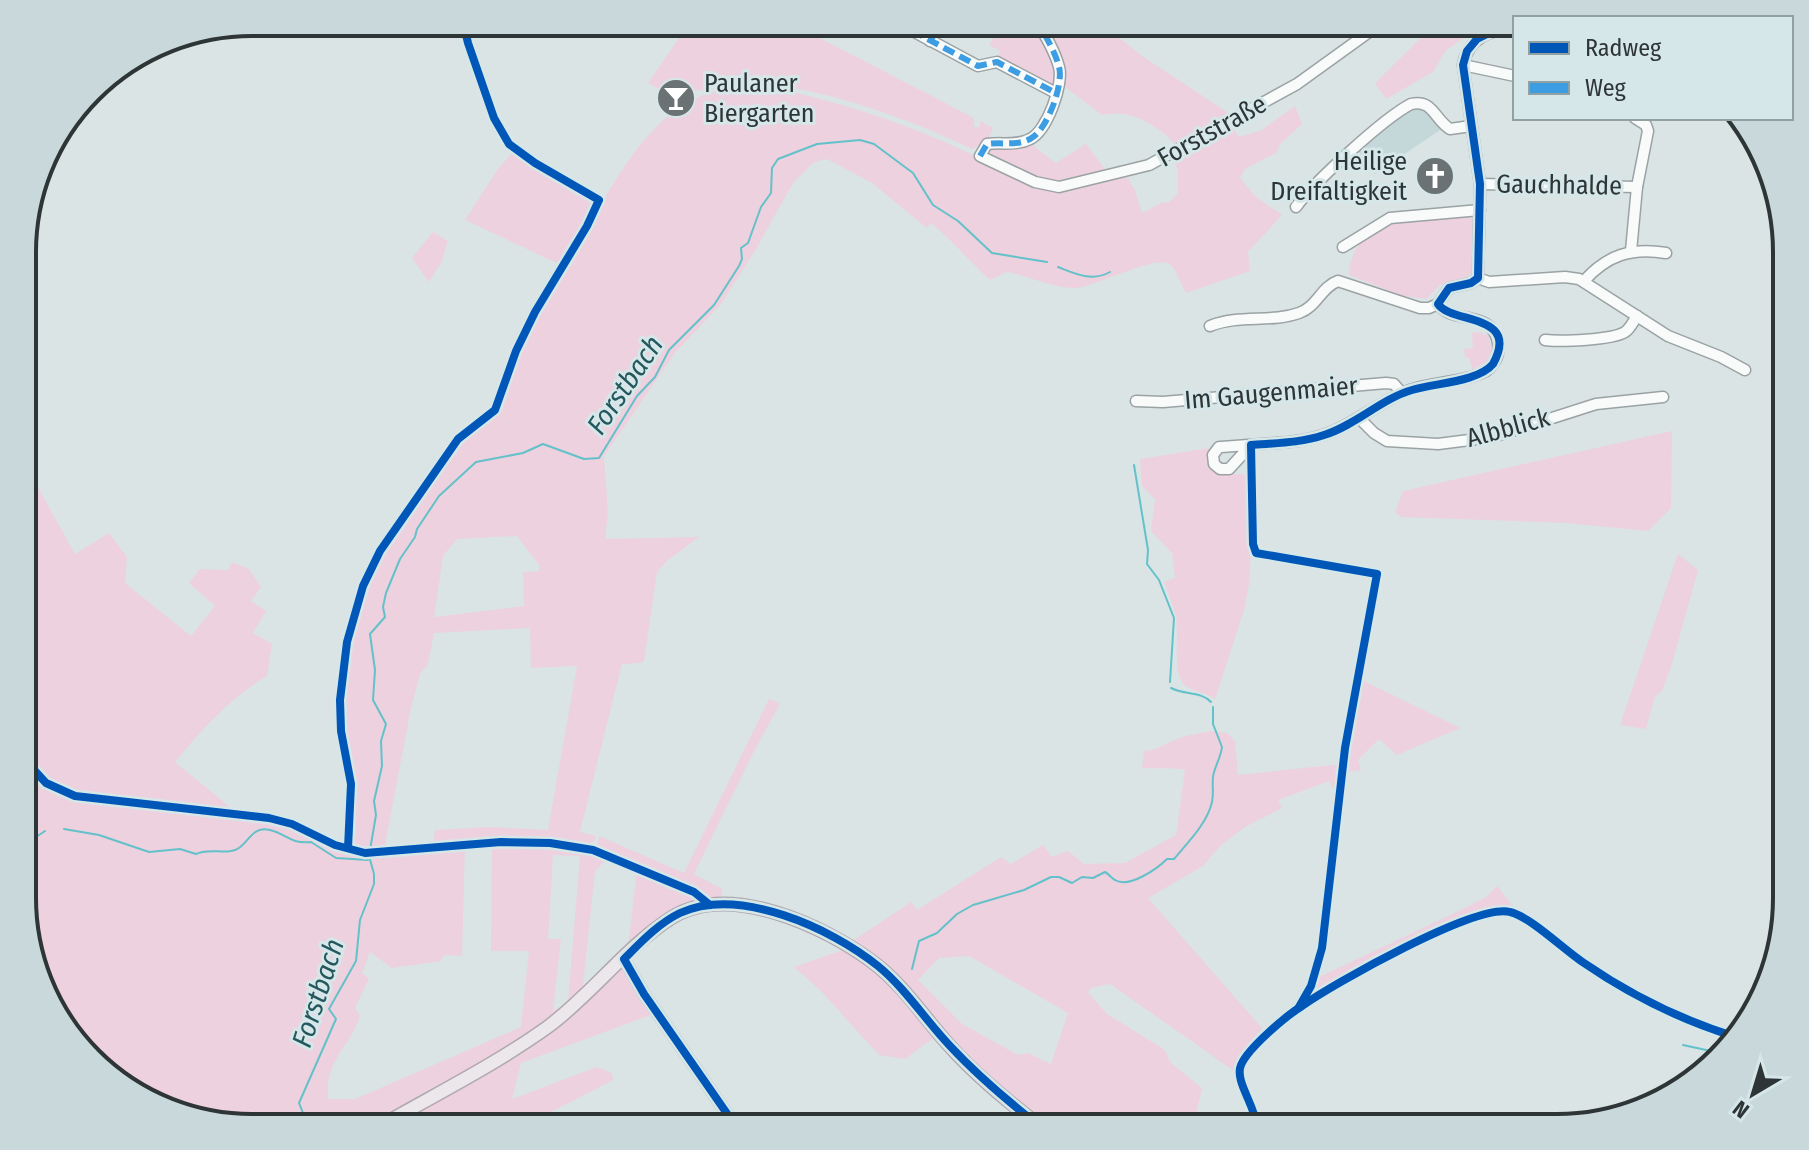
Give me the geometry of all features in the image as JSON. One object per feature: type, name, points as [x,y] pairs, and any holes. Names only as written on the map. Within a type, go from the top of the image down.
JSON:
[{"type":"main road","points":[[401,1114],[529,1040],[572,1007],[667,920],[703,906],[737,905],[796,920],[840,941],[880,967],[963,1060],[1026,1114]]},
{"type":"street","points":[[921,36],[978,66],[997,62],[1056,93],[1060,69],[1044,36]]},
{"type":"street","points":[[930,41],[933,36]]},
{"type":"street","name":"Forststraße","points":[[1056,93],[1047,120],[1032,138],[1013,143],[987,144],[980,156],[1035,182],[1059,187],[1149,165],[1304,80],[1364,36]]},
{"type":"street","points":[[1478,278],[1480,184],[1463,65],[1467,51],[1483,36]]},
{"type":"street","points":[[1463,65],[1513,76]]},
{"type":"street","points":[[1296,207],[1313,187],[1408,105],[1419,102],[1427,105],[1450,129],[1471,126]]},
{"type":"street","points":[[1631,251],[1647,127],[1638,120]]},
{"type":"street","name":"Gauchhalde","points":[[1480,184],[1637,187]]},
{"type":"street","points":[[1343,247],[1390,218],[1480,210]]},
{"type":"street","points":[[1584,281],[1602,262],[1631,251],[1666,253]]},
{"type":"street","points":[[1478,278],[1489,282],[1565,277],[1584,281],[1668,336],[1745,370]]},
{"type":"street","points":[[1210,326],[1226,320],[1301,312],[1332,283],[1348,282],[1385,298],[1429,308],[1438,304],[1449,288],[1471,283],[1478,278]]},
{"type":"street","points":[[1251,445],[1317,437],[1360,419],[1402,393],[1480,375],[1489,369],[1497,358],[1497,338],[1488,325],[1475,318],[1446,312],[1438,304]]},
{"type":"street","points":[[1545,340],[1618,335],[1628,329],[1637,316]]},
{"type":"street","name":"Im Gaugenmaier","points":[[1136,401],[1163,402],[1386,383],[1394,384],[1402,393]]},
{"type":"street","name":"Albblick","points":[[1360,419],[1387,441],[1438,444],[1493,437],[1596,404],[1663,397]]},
{"type":"street","points":[[624,959],[644,994],[727,1114]]},
{"type":"shaded area","points":[[680,36],[816,36],[974,118],[974,127],[980,127],[980,121],[993,128],[987,141],[972,149],[869,108],[788,87],[751,82],[702,90],[682,89],[675,98],[648,83]]},
{"type":"shaded area","points":[[994,36],[1041,36],[1056,65],[1055,83],[1045,85],[997,57],[1000,51],[989,45]]},
{"type":"shaded area","points":[[1044,36],[1117,36],[1233,116],[1224,124],[1229,131],[1233,128],[1239,137],[1260,131],[1295,106],[1302,124],[1280,144],[1276,153],[1245,169],[1240,178],[1256,197],[1282,215],[1248,252],[1250,271],[1186,293],[1171,265],[1164,262],[1074,288],[1007,272],[990,280],[931,223],[927,228],[872,183],[827,159],[814,162],[793,183],[721,304],[675,353],[604,456],[608,513],[605,539],[699,537],[657,572],[644,661],[622,664],[580,832],[596,836],[594,841],[587,846],[507,840],[433,844],[435,830],[489,827],[548,830],[577,666],[531,668],[530,628],[434,633],[428,664],[420,674],[411,708],[384,850],[363,850],[354,846],[351,839],[352,780],[341,709],[345,661],[355,615],[368,579],[396,529],[465,434],[489,424],[539,308],[632,155],[658,125],[701,96],[731,88],[770,87],[885,119],[983,160],[986,149],[1032,141],[1036,148],[1056,163],[1086,144],[1107,172],[1125,174],[1135,190],[1142,213],[1169,202],[1178,193],[1178,170],[1172,158],[1180,153],[1171,140],[1151,124],[1135,117],[1102,115],[1061,84]],"holes":[[[517,536],[539,565],[539,571],[523,572],[524,606],[434,617],[443,556],[457,539]]]},
{"type":"shaded area","points":[[1423,36],[1471,36],[1446,50],[1433,72],[1386,99],[1375,83]]},
{"type":"shaded area","points":[[1415,108],[1427,112],[1440,130],[1375,174],[1358,150],[1402,114]]},
{"type":"shaded area","points":[[512,153],[592,202],[591,214],[561,265],[465,220]]},
{"type":"shaded area","points":[[1466,216],[1473,220],[1474,226],[1471,273],[1466,278],[1440,285],[1426,299],[1400,295],[1349,275],[1353,255],[1362,241],[1376,231],[1410,221]]},
{"type":"shaded area","points":[[433,232],[448,241],[441,263],[429,282],[412,258]]},
{"type":"shaded area","points":[[1482,332],[1483,335],[1488,334],[1492,351],[1484,366],[1473,371],[1469,358],[1465,358],[1464,349],[1473,348],[1472,333]]},
{"type":"shaded area","points":[[1672,431],[1671,508],[1648,531],[1566,523],[1401,517],[1395,512],[1403,491]]},
{"type":"shaded area","points":[[1209,448],[1222,473],[1248,475],[1251,551],[1244,610],[1215,699],[1188,687],[1179,676],[1176,618],[1164,582],[1175,578],[1172,553],[1151,531],[1155,499],[1142,486],[1140,459]]},
{"type":"shaded area","points":[[36,484],[75,554],[109,533],[127,557],[125,583],[191,636],[215,606],[189,583],[200,569],[228,570],[232,562],[249,569],[261,587],[251,601],[266,611],[253,633],[272,644],[267,676],[217,715],[175,762],[231,808],[231,814],[292,826],[335,847],[361,854],[465,846],[462,956],[445,955],[440,961],[392,968],[370,952],[362,973],[369,979],[355,1008],[360,1016],[330,1074],[328,1099],[355,1099],[521,1027],[529,951],[491,951],[492,844],[567,847],[608,858],[595,871],[584,992],[506,1050],[394,1114],[252,1114],[196,1107],[156,1092],[120,1069],[81,1030],[58,994],[47,968],[38,927]],"holes":[[[553,855],[580,856],[568,1002],[553,1011],[561,939],[548,939]]]},
{"type":"shaded area","points":[[1678,554],[1698,570],[1671,667],[1662,691],[1655,696],[1646,729],[1620,725]]},
{"type":"shaded area","points":[[1360,679],[1460,728],[1397,755],[1379,739],[1358,760],[1361,770],[1347,772],[1345,759]]},
{"type":"shaded area","points":[[769,699],[780,704],[694,874],[722,889],[722,900],[708,898],[597,848],[599,836],[684,873]]},
{"type":"shaded area","points":[[1213,731],[1227,733],[1235,741],[1238,775],[1342,764],[1340,785],[1332,788],[1329,781],[1278,800],[1282,808],[1245,827],[1220,846],[1203,866],[1148,898],[1267,1034],[1243,1057],[1237,1073],[1110,984],[1091,988],[1088,992],[1107,1014],[1165,1050],[1170,1062],[1202,1088],[1196,1114],[1031,1114],[1002,1090],[850,943],[911,902],[917,910],[1001,857],[1011,864],[1043,845],[1052,857],[1068,851],[1084,864],[1125,863],[1176,835],[1185,770],[1142,768],[1144,751]],"holes":[[[969,956],[1068,1013],[1051,1064],[1028,1053],[1018,1055],[962,1024],[918,980],[939,958]]]},
{"type":"shaded area","points":[[637,870],[692,894],[696,899],[628,947]]},
{"type":"shaded area","points":[[1497,886],[1514,911],[1493,911],[1467,917],[1438,929],[1305,1001],[1315,979],[1461,910],[1486,897]]},
{"type":"shaded area","points":[[846,949],[889,982],[936,1036],[905,1059],[879,1055],[821,991],[794,967]]},
{"type":"shaded area","points":[[621,967],[656,1013],[521,1063],[512,1099],[597,1067],[612,1073],[613,1080],[547,1114],[409,1114],[487,1070]]},
{"type":"waterway","name":"Forstbach","points":[[303,1114],[299,1103],[336,1019],[329,1009],[356,961],[360,920],[374,884],[369,856],[376,815],[374,801],[382,766],[381,741],[386,724],[373,700],[375,670],[370,634],[385,617],[383,607],[386,593],[400,559],[439,496],[476,462],[523,453],[543,444],[584,459],[599,458],[637,396],[655,377],[669,350],[714,305],[739,266],[741,248],[748,243],[761,207],[771,193],[772,168],[778,159],[817,144],[860,140],[874,144],[913,173],[933,205],[958,221],[992,253],[1047,262]]},
{"type":"waterway","name":"Forstbach","points":[[1058,267],[1090,277],[1110,272]]},
{"type":"waterway","points":[[1134,465],[1148,550],[1147,564],[1159,580],[1174,618],[1170,682]]},
{"type":"waterway","points":[[1171,688],[1202,696],[1211,702]]},
{"type":"waterway","points":[[912,969],[919,941],[937,933],[957,914],[973,905],[1024,890],[1051,877],[1072,883],[1082,877],[1093,878],[1105,872],[1115,880],[1128,882],[1150,872],[1167,859],[1174,859],[1201,825],[1212,802],[1213,777],[1222,747],[1213,724],[1213,707]]},
{"type":"waterway","points":[[64,829],[99,835],[149,852],[180,849],[196,854],[235,850],[264,829],[298,842],[311,842],[336,858],[368,860]]},
{"type":"waterway","points":[[36,837],[45,831]]},
{"type":"waterway","points":[[1683,1045],[1709,1051]]},
{"type":"marked path","points":[[922,36],[978,66],[997,62],[1056,93]]},
{"type":"marked path","points":[[930,41],[933,36]]},
{"type":"marked path","points":[[980,156],[987,144],[1030,139],[1048,117],[1060,75],[1045,36]]},
{"type":"cycle path","points":[[348,848],[351,784],[341,731],[340,700],[347,642],[363,586],[380,551],[458,439],[495,410],[516,351],[535,312],[587,226],[599,200],[509,144],[494,118],[466,36]]},
{"type":"cycle path","points":[[1299,1007],[1311,986],[1322,948],[1345,748],[1377,574],[1256,553],[1253,544],[1251,445],[1297,441],[1336,431],[1401,394],[1477,375],[1493,364],[1499,348],[1498,336],[1491,328],[1456,315],[1438,304],[1449,288],[1471,283],[1478,278],[1480,184],[1463,65],[1467,51],[1483,36]]},
{"type":"cycle path","points":[[36,772],[46,783],[75,796],[269,818],[292,824],[335,845],[365,853],[501,842],[550,843],[593,850],[694,892],[710,905]]},
{"type":"cycle path","points":[[727,1114],[644,994],[624,959],[665,922],[680,913],[704,906],[756,908],[784,915],[810,925],[858,952],[898,985],[973,1069],[1025,1114]]},
{"type":"cycle path","points":[[1254,1114],[1240,1078],[1241,1065],[1251,1050],[1287,1017],[1405,947],[1468,920],[1493,913],[1518,915],[1620,986],[1676,1015],[1725,1033]]},
{"type":"place","name":"Paulaner Biergarten","points":[[676,98]]},
{"type":"place","name":"Heilige Dreifaltigkeit","points":[[1435,176]]}]
